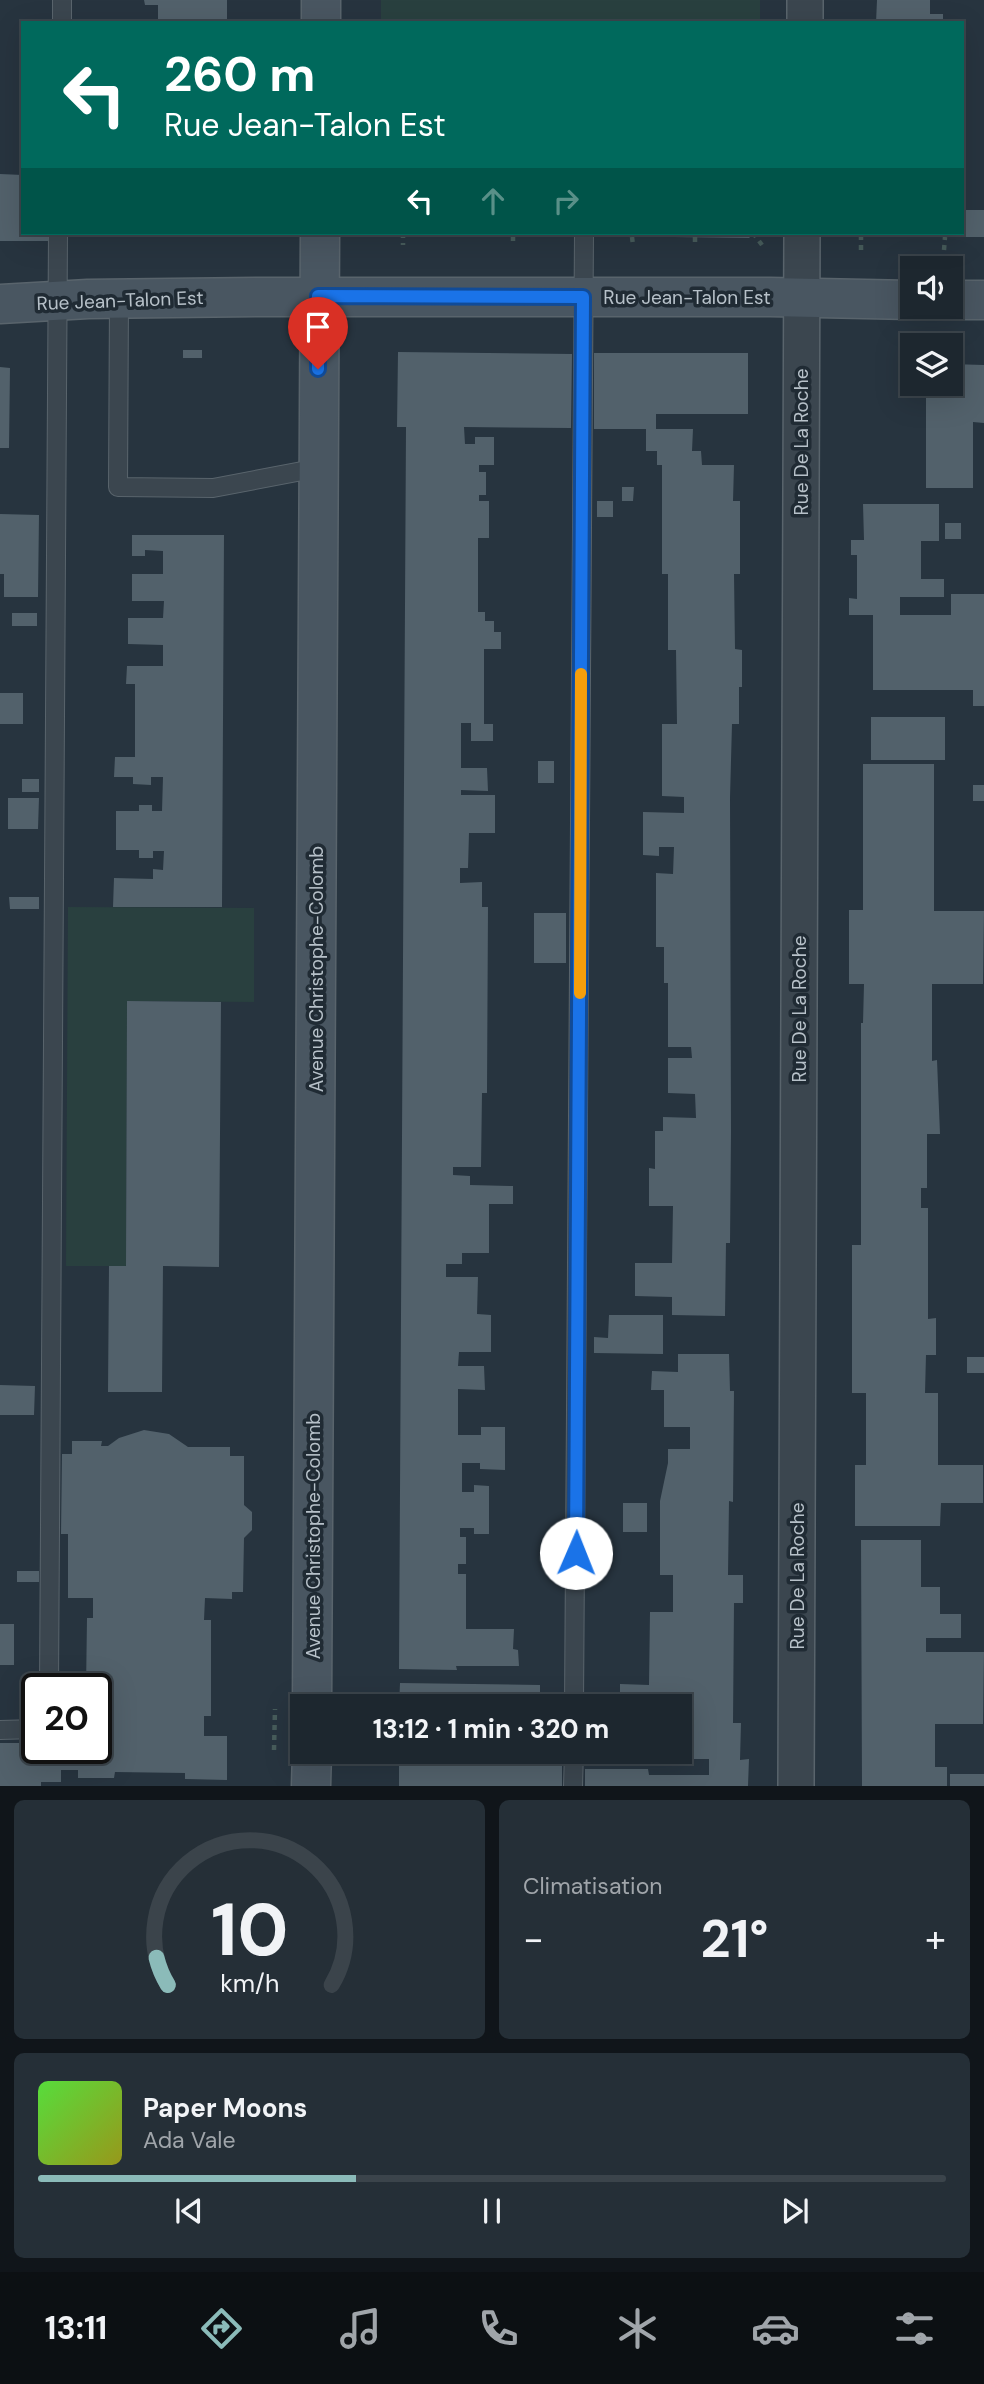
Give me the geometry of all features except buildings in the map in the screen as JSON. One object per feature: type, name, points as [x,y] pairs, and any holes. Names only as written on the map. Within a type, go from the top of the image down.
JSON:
[{"type":"main road","points":[[321,0],[321,21]]},
{"type":"main road","name":"Avenue Christophe-Colomb","points":[[312,1694],[320,235]]},
{"type":"main road","name":"Rue Jean-Talon Est","points":[[0,304],[119,298],[318,296],[900,300]]},
{"type":"main road","points":[[963,300],[984,300]]},
{"type":"main road","points":[[311,1786],[312,1764]]},
{"type":"street","points":[[805,0],[805,21]]},
{"type":"street","name":"Rue De La Roche","points":[[796,1786],[802,235]]},
{"type":"lane","points":[[62,0],[62,21]]},
{"type":"lane","points":[[49,1673],[58,235]]},
{"type":"lane","points":[[575,1694],[584,235]]},
{"type":"lane","points":[[119,298],[118,487],[213,488],[318,468]]},
{"type":"lane","points":[[0,1730],[21,1729]]},
{"type":"lane","points":[[573,1786],[574,1764]]},
{"type":"path","points":[[403,235],[403,244]]},
{"type":"path","points":[[754,235],[762,245]]},
{"type":"path","points":[[632,237],[632,246]]},
{"type":"path","points":[[695,237],[695,246]]},
{"type":"path","points":[[861,237],[861,250]]},
{"type":"path","points":[[944,250],[945,237]]},
{"type":"green space","points":[[381,0],[760,0],[760,21],[381,21]]},
{"type":"green space","points":[[68,907],[254,908],[254,1002],[127,1001],[126,1266],[66,1266]]},
{"type":"slow traffic","points":[[580,993],[581,674]]},
{"type":"route","points":[[318,369],[318,296],[583,297],[576,1553]]}]
